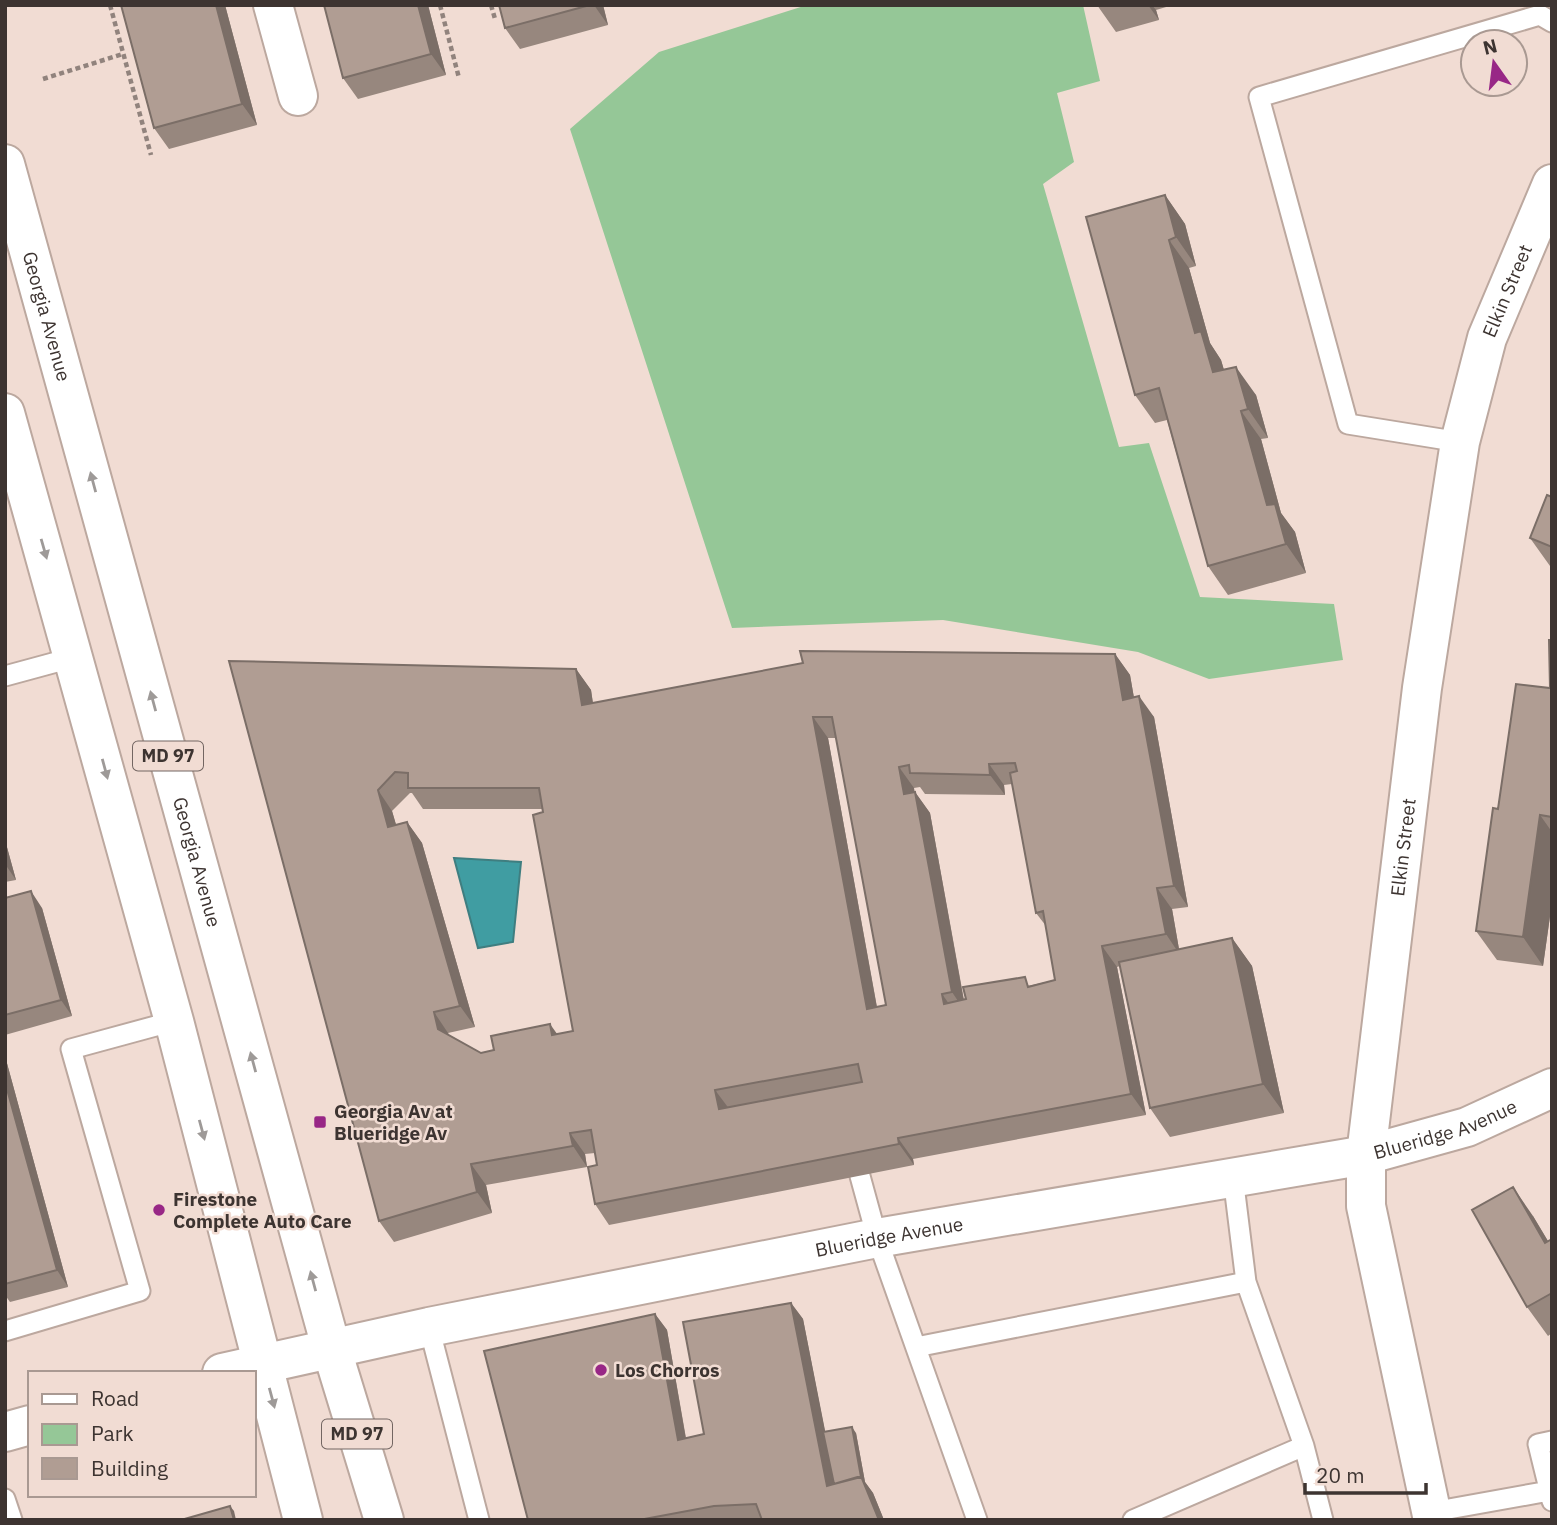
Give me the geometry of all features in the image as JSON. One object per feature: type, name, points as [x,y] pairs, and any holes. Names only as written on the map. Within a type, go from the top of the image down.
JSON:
[{"type":"street","points":[[272,5],[298,96]]},
{"type":"street","name":"Georgia Avenue","points":[[5,164],[331,1347],[384,1520]]},
{"type":"street","name":"Elkin Street","points":[[1433,1516],[1366,1206],[1366,1155],[1422,688],[1460,442],[1487,338],[1552,184]]},
{"type":"street","name":"MD 97","points":[[5,413],[14,474],[75,657],[174,1021],[303,1520]]},
{"type":"street","name":"Blueridge Avenue","points":[[229,1371],[331,1347],[877,1238],[1366,1155],[1467,1127],[1552,1088]]},
{"type":"street","points":[[5,1432],[28,1426]]},
{"type":"lane","points":[[1460,442],[1348,424],[1259,97],[1540,15],[1552,22]]},
{"type":"lane","points":[[5,677],[75,657]]},
{"type":"lane","points":[[5,1331],[140,1291],[71,1049],[174,1021]]},
{"type":"lane","points":[[860,1176],[877,1238],[977,1520]]},
{"type":"lane","points":[[1233,1177],[1245,1282],[1304,1446],[1323,1520]]},
{"type":"lane","points":[[916,1347],[1245,1282]]},
{"type":"lane","points":[[429,1327],[479,1520]]},
{"type":"lane","points":[[1433,1516],[1551,1496],[1538,1444],[1552,1441]]},
{"type":"lane","points":[[1133,1520],[1304,1446]]},
{"type":"lane","points":[[5,1499],[12,1520]]},
{"type":"path","points":[[110,5],[151,155]]},
{"type":"path","points":[[440,5],[459,78]]},
{"type":"path","points":[[491,5],[495,19]]},
{"type":"path","points":[[43,79],[123,54]]},
{"type":"green space","points":[[807,5],[1083,5],[1100,81],[1057,93],[1074,162],[1043,184],[1119,447],[1149,443],[1200,597],[1334,604],[1343,660],[1209,679],[1138,652],[943,620],[732,628],[570,129],[659,52]]},
{"type":"water","points":[[454,858],[521,862],[513,942],[478,948]]},
{"type":"building","points":[[121,5],[216,5],[242,104],[154,128]]},
{"type":"building","points":[[324,5],[418,5],[431,54],[343,78]]},
{"type":"building","points":[[499,5],[590,5],[505,28]]},
{"type":"building","points":[[1165,195],[1176,237],[1169,240],[1195,333],[1201,331],[1213,372],[1236,367],[1248,409],[1241,411],[1267,505],[1275,504],[1286,544],[1208,566],[1159,388],[1135,395],[1086,217]]},
{"type":"building","points":[[1547,495],[1552,497],[1552,547],[1530,538]]},
{"type":"building","points":[[1549,640],[1552,640],[1552,817],[1540,815],[1523,937],[1476,931],[1493,808],[1498,809],[1516,684],[1550,688]]},
{"type":"building","points":[[800,651],[1115,654],[1123,700],[1139,696],[1174,886],[1157,888],[1166,934],[1102,946],[1131,1094],[898,1138],[899,1144],[595,1204],[588,1167],[597,1165],[591,1130],[570,1133],[573,1146],[471,1164],[477,1192],[379,1221],[229,661],[576,669],[582,705],[803,663]],"holes":[[[813,717],[832,717],[886,1005],[867,1009]],[[1015,763],[1017,771],[1010,773],[1036,913],[1043,911],[1055,980],[1028,987],[1025,977],[963,987],[966,999],[944,1004],[942,994],[952,992],[915,792],[904,794],[899,767],[909,765],[910,773],[990,775],[989,764]],[[395,772],[408,773],[408,788],[539,788],[543,812],[533,815],[573,1031],[552,1035],[550,1024],[491,1036],[494,1050],[481,1053],[438,1029],[434,1012],[460,1006],[407,822],[388,827],[378,790]],[[858,1064],[862,1082],[719,1109],[715,1090]]]},
{"type":"building","points":[[31,891],[61,1000],[5,1015],[5,898]]},
{"type":"building","points":[[1232,938],[1263,1084],[1150,1108],[1119,962]]},
{"type":"building","points":[[5,1082],[57,1270],[5,1284]]},
{"type":"building","points":[[1513,1187],[1545,1243],[1552,1239],[1552,1293],[1527,1307],[1472,1210]]},
{"type":"building","points":[[791,1303],[827,1486],[861,1476],[879,1520],[762,1520],[756,1504],[714,1506],[639,1520],[528,1520],[484,1351],[655,1314],[678,1440],[704,1434],[683,1322]]},
{"type":"building","points":[[852,1427],[861,1477],[834,1484],[823,1432]]},
{"type":"building","points":[[230,1506],[234,1520],[181,1520]]},
{"type":"place","name":"Georgia Av at Blueridge Av","points":[[320,1122]]},
{"type":"place","name":"Firestone Complete Auto Care","points":[[159,1210]]},
{"type":"place","name":"Los Chorros","points":[[601,1370]]}]
